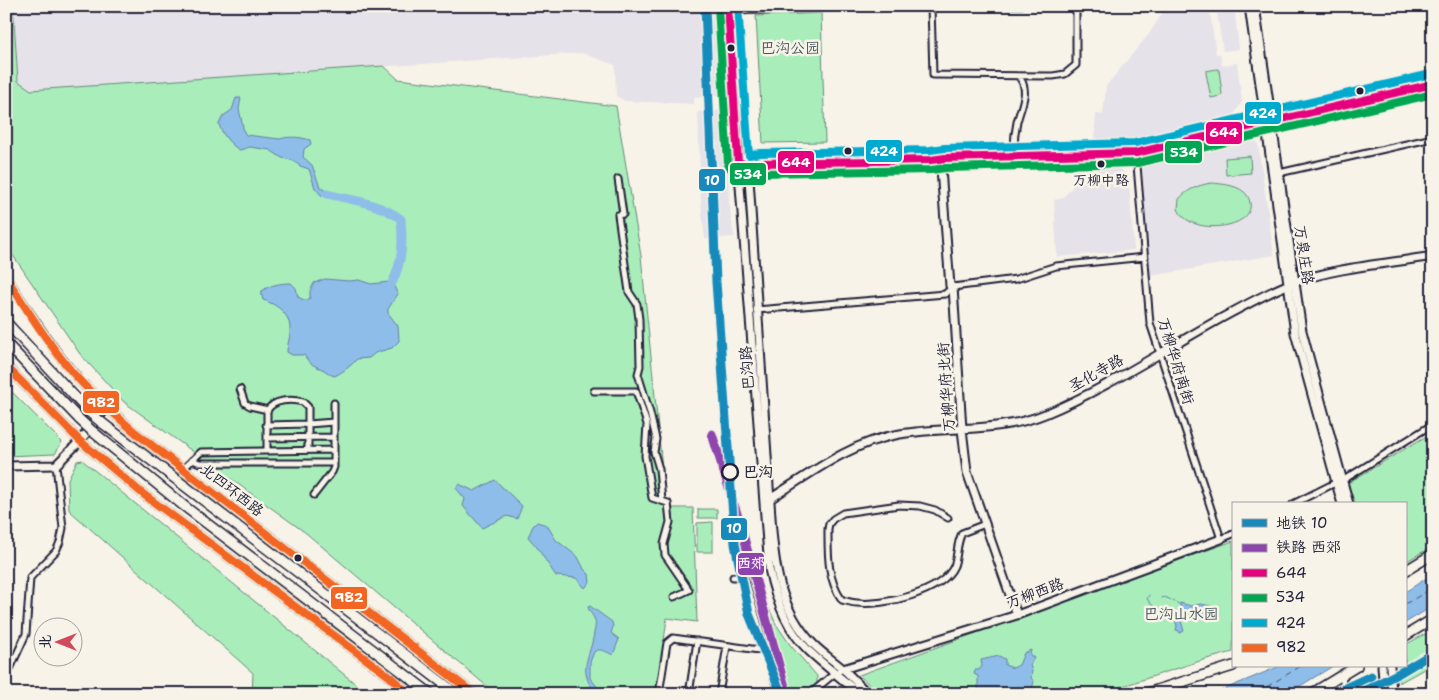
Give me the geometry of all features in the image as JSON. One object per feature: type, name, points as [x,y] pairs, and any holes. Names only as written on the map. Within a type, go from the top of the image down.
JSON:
[{"type":"highway","name":"北四环西路","points":[[6,322],[88,412],[457,694]]},
{"type":"highway","points":[[6,343],[92,431],[184,506],[431,694]]},
{"type":"highway","points":[[1406,570],[1433,554]]},
{"type":"highway","points":[[1406,635],[1433,618]]},
{"type":"highway","points":[[1144,694],[1232,666]]},
{"type":"highway","points":[[1311,694],[1354,668]]},
{"type":"street","name":"巴沟路","points":[[728,6],[768,569],[778,604],[807,650],[859,694]]},
{"type":"street","points":[[736,8],[824,8],[825,6]]},
{"type":"street","points":[[931,6],[933,75],[1018,76],[1065,74],[1076,65],[1076,6]]},
{"type":"street","name":"万泉庄路","points":[[1249,6],[1279,173],[1291,284]]},
{"type":"street","name":"万泉庄路","points":[[1255,6],[1268,119],[1291,284],[1342,502]]},
{"type":"street","name":"巴沟路","points":[[736,8],[748,156],[756,310],[774,556],[779,584],[801,630],[868,694]]},
{"type":"street","points":[[1014,150],[1014,136],[1025,89],[1023,81],[1018,76]]},
{"type":"street","points":[[738,162],[748,156],[760,155],[1136,153],[1433,78]]},
{"type":"street","points":[[738,162],[748,165],[760,163],[930,160],[945,155],[1014,150],[1141,147],[1433,84]]},
{"type":"street","points":[[1279,173],[1433,138]]},
{"type":"street","name":"万柳华府南街","points":[[1136,153],[1150,323],[1221,539]]},
{"type":"street","name":"万柳华府北街","points":[[945,155],[941,169],[950,286],[953,287],[962,429],[968,472],[1017,615]]},
{"type":"street","points":[[618,179],[623,214],[618,215],[629,292],[637,304],[639,319],[640,366],[638,374],[656,439],[654,452],[659,469],[662,500]]},
{"type":"street","name":"圣化寺路","points":[[770,499],[828,461],[873,441],[899,434],[930,430],[994,428],[1044,414],[1096,389],[1253,301],[1291,284],[1344,270],[1433,256]]},
{"type":"street","points":[[756,310],[945,294],[953,287],[1016,279],[1056,266],[1145,257]]},
{"type":"street","name":"北四环西路","points":[[6,276],[35,323],[66,364],[107,407],[136,433],[474,694]]},
{"type":"street","points":[[6,366],[80,441],[143,494],[389,676],[409,694]]},
{"type":"street","points":[[240,389],[245,403],[268,410]]},
{"type":"street","points":[[594,391],[636,391],[647,424],[645,456],[652,498],[668,503],[670,522],[664,544],[665,555],[689,590],[674,597]]},
{"type":"street","points":[[267,450],[266,425],[269,406],[279,402],[303,402],[308,407],[308,450]]},
{"type":"street","points":[[314,494],[332,472],[334,463],[334,403]]},
{"type":"street","points":[[6,466],[56,465],[80,441],[107,407]]},
{"type":"street","points":[[266,425],[334,422]]},
{"type":"street","points":[[1297,502],[1338,482],[1433,424]]},
{"type":"street","points":[[267,438],[334,436]]},
{"type":"street","points":[[183,469],[201,452],[334,450]]},
{"type":"street","points":[[192,460],[200,463],[334,463]]},
{"type":"street","points":[[6,678],[26,634],[30,578],[56,551],[60,542],[63,528],[56,465]]},
{"type":"street","name":"万泉庄路","points":[[1338,482],[1348,502]]},
{"type":"street","points":[[948,518],[935,510],[920,506],[899,505],[843,513],[833,519],[828,529],[829,568],[834,587],[842,600],[858,604],[882,602],[901,599],[929,588],[942,579],[954,566],[958,542],[962,532],[985,524]]},
{"type":"street","name":"万柳西路","points":[[843,669],[1017,615],[1232,534]]},
{"type":"street","points":[[733,577],[745,577],[776,686],[775,694]]},
{"type":"street","points":[[659,694],[668,640],[673,638],[766,651]]},
{"type":"street","points":[[689,694],[696,641]]},
{"type":"street","points":[[719,694],[727,646]]},
{"type":"street","points":[[1382,668],[1384,694]]},
{"type":"street","points":[[1390,668],[1392,694]]},
{"type":"street","points":[[810,694],[835,673],[843,669]]},
{"type":"street","points":[[389,676],[405,694]]},
{"type":"street","points":[[1342,676],[1345,694]]},
{"type":"street","points":[[1317,694],[1325,686]]},
{"type":"shaded area","points":[[13,6],[715,6],[721,95],[694,98],[694,104],[625,101],[616,96],[615,65],[582,53],[31,91],[18,82]]},
{"type":"shaded area","points":[[1167,6],[1234,6],[1239,49],[1223,51],[1217,13],[1210,13],[1216,54],[1220,54],[1222,66],[1237,63],[1242,102],[1234,114],[1133,138],[1094,141],[1096,114],[1103,115],[1106,86],[1149,34]]},
{"type":"shaded area","points":[[724,110],[728,155],[729,202],[734,237],[705,239],[701,202],[698,112]]},
{"type":"shaded area","points":[[1248,137],[1258,143],[1274,255],[1150,276],[1142,169],[1149,161]]},
{"type":"shaded area","points":[[1098,168],[1120,169],[1125,173],[1129,183],[1134,250],[1057,257],[1054,200],[1063,198],[1078,180],[1083,177],[1098,175]]},
{"type":"green space","points":[[6,6],[13,6],[18,81],[31,90],[384,66],[398,79],[616,106],[641,256],[666,508],[693,508],[697,622],[667,618],[657,694],[496,694],[306,533],[124,402],[80,354],[6,245]]},
{"type":"green space","points":[[935,6],[1023,6],[1023,9],[935,10]]},
{"type":"green space","name":"巴沟公园","points":[[821,13],[825,142],[763,143],[756,16]]},
{"type":"green space","points":[[1219,70],[1222,94],[1211,98],[1206,71]]},
{"type":"green space","points":[[1250,156],[1251,173],[1226,175],[1225,158]]},
{"type":"green space","points":[[1211,183],[1235,187],[1245,193],[1250,205],[1248,214],[1238,222],[1229,225],[1209,227],[1190,222],[1178,209],[1179,199],[1194,188]]},
{"type":"green space","points":[[6,386],[62,442],[55,454],[6,456]]},
{"type":"green space","points":[[1433,432],[1433,546],[1406,561],[1406,502],[1354,502],[1348,483]]},
{"type":"green space","points":[[82,460],[368,694],[252,694],[253,673],[69,510],[68,479],[77,461]]},
{"type":"green space","points":[[698,509],[717,509],[717,518],[698,518]]},
{"type":"green space","points":[[713,522],[713,552],[697,552],[697,523]]},
{"type":"green space","name":"巴沟山水园","points":[[1232,541],[1232,652],[1114,689],[1114,694],[879,694],[859,675]]},
{"type":"green space","points":[[765,599],[776,624],[791,646],[817,676],[817,683],[806,694],[789,694],[785,671]]},
{"type":"green space","points":[[1425,634],[1433,641],[1433,664],[1399,683],[1398,668],[1406,668],[1406,644]]},
{"type":"green space","points":[[835,687],[843,694],[820,694],[828,688]]},
{"type":"water","points":[[236,98],[241,98],[239,109],[246,135],[280,139],[295,137],[310,140],[311,144],[304,149],[303,157],[312,165],[320,187],[329,193],[322,196],[315,188],[309,169],[300,166],[292,160],[282,158],[270,150],[250,147],[240,150],[227,139],[219,124],[223,116],[232,110]]},
{"type":"water","points":[[325,279],[359,280],[371,284],[389,282],[392,283],[398,294],[388,309],[388,313],[398,326],[399,341],[392,348],[375,353],[369,358],[357,359],[335,376],[313,365],[304,355],[292,355],[287,352],[290,331],[287,317],[277,306],[263,300],[261,292],[275,285],[291,283],[296,288],[298,297],[307,300],[310,298],[310,291],[314,283]]},
{"type":"water","points":[[495,480],[522,506],[517,519],[507,516],[482,528],[463,506],[465,499],[456,488],[459,484],[474,491]]},
{"type":"water","points":[[537,522],[547,525],[556,540],[578,557],[589,574],[590,582],[585,588],[576,578],[556,576],[528,537]]},
{"type":"water","points":[[1433,574],[1433,606],[1406,622],[1406,591]]},
{"type":"water","points":[[1180,603],[1191,606],[1201,604],[1215,607],[1211,619],[1185,612],[1181,621],[1184,631],[1180,633],[1176,630],[1177,626],[1174,616],[1180,613]]},
{"type":"water","points":[[590,606],[612,622],[611,633],[619,639],[613,655],[598,650],[594,652],[590,662],[590,678],[600,690],[600,694],[595,693],[587,677],[586,670],[595,625],[588,607]]},
{"type":"water","points":[[1031,650],[1030,655],[1034,658],[1030,665],[1032,671],[1031,678],[1034,681],[1032,690],[1011,693],[998,691],[988,694],[978,691],[978,676],[974,674],[975,670],[979,670],[982,666],[981,660],[999,656],[1005,659],[1005,665],[1013,668],[1019,665],[1024,653]]},
{"type":"water","points":[[1275,668],[1330,668],[1283,694],[1213,694]]},
{"type":"waterway","points":[[327,194],[384,209],[401,219],[401,251],[392,283]]},
{"type":"waterway","points":[[1149,595],[1147,599],[1153,606],[1175,616]]},
{"type":"waterway","points":[[1162,598],[1165,597],[1179,604]]},
{"type":"ferry route","points":[[1406,603],[1433,588]]},
{"type":"ferry route","points":[[1246,694],[1268,686],[1298,668]]},
{"type":"metro line","name":"10","points":[[705,6],[716,282],[735,544],[749,614],[779,688],[784,694]]},
{"type":"metro line","name":"10","points":[[1358,694],[1433,653]]},
{"type":"metro line","name":"10","points":[[1332,694],[1371,676]]},
{"type":"rail line","name":"西郊","points":[[712,434],[739,520],[787,694]]},
{"type":"transit line","name":"644","points":[[728,6],[738,162],[748,165],[760,163],[931,160],[945,158],[1136,153],[1433,84]]},
{"type":"transit line","name":"424","points":[[738,6],[749,155],[760,153],[930,150],[1135,143],[1431,74]]},
{"type":"transit line","name":"534","points":[[718,7],[728,164],[734,171],[742,174],[1137,163],[1433,94]]},
{"type":"transit line","name":"982","points":[[6,277],[63,361],[119,419],[474,694]]},
{"type":"transit line","name":"982","points":[[6,366],[80,441],[143,494],[389,676],[409,694]]},
{"type":"place","name":"万柳中路","points":[[1101,164]]},
{"type":"place","name":"巴沟","points":[[730,472]]}]
